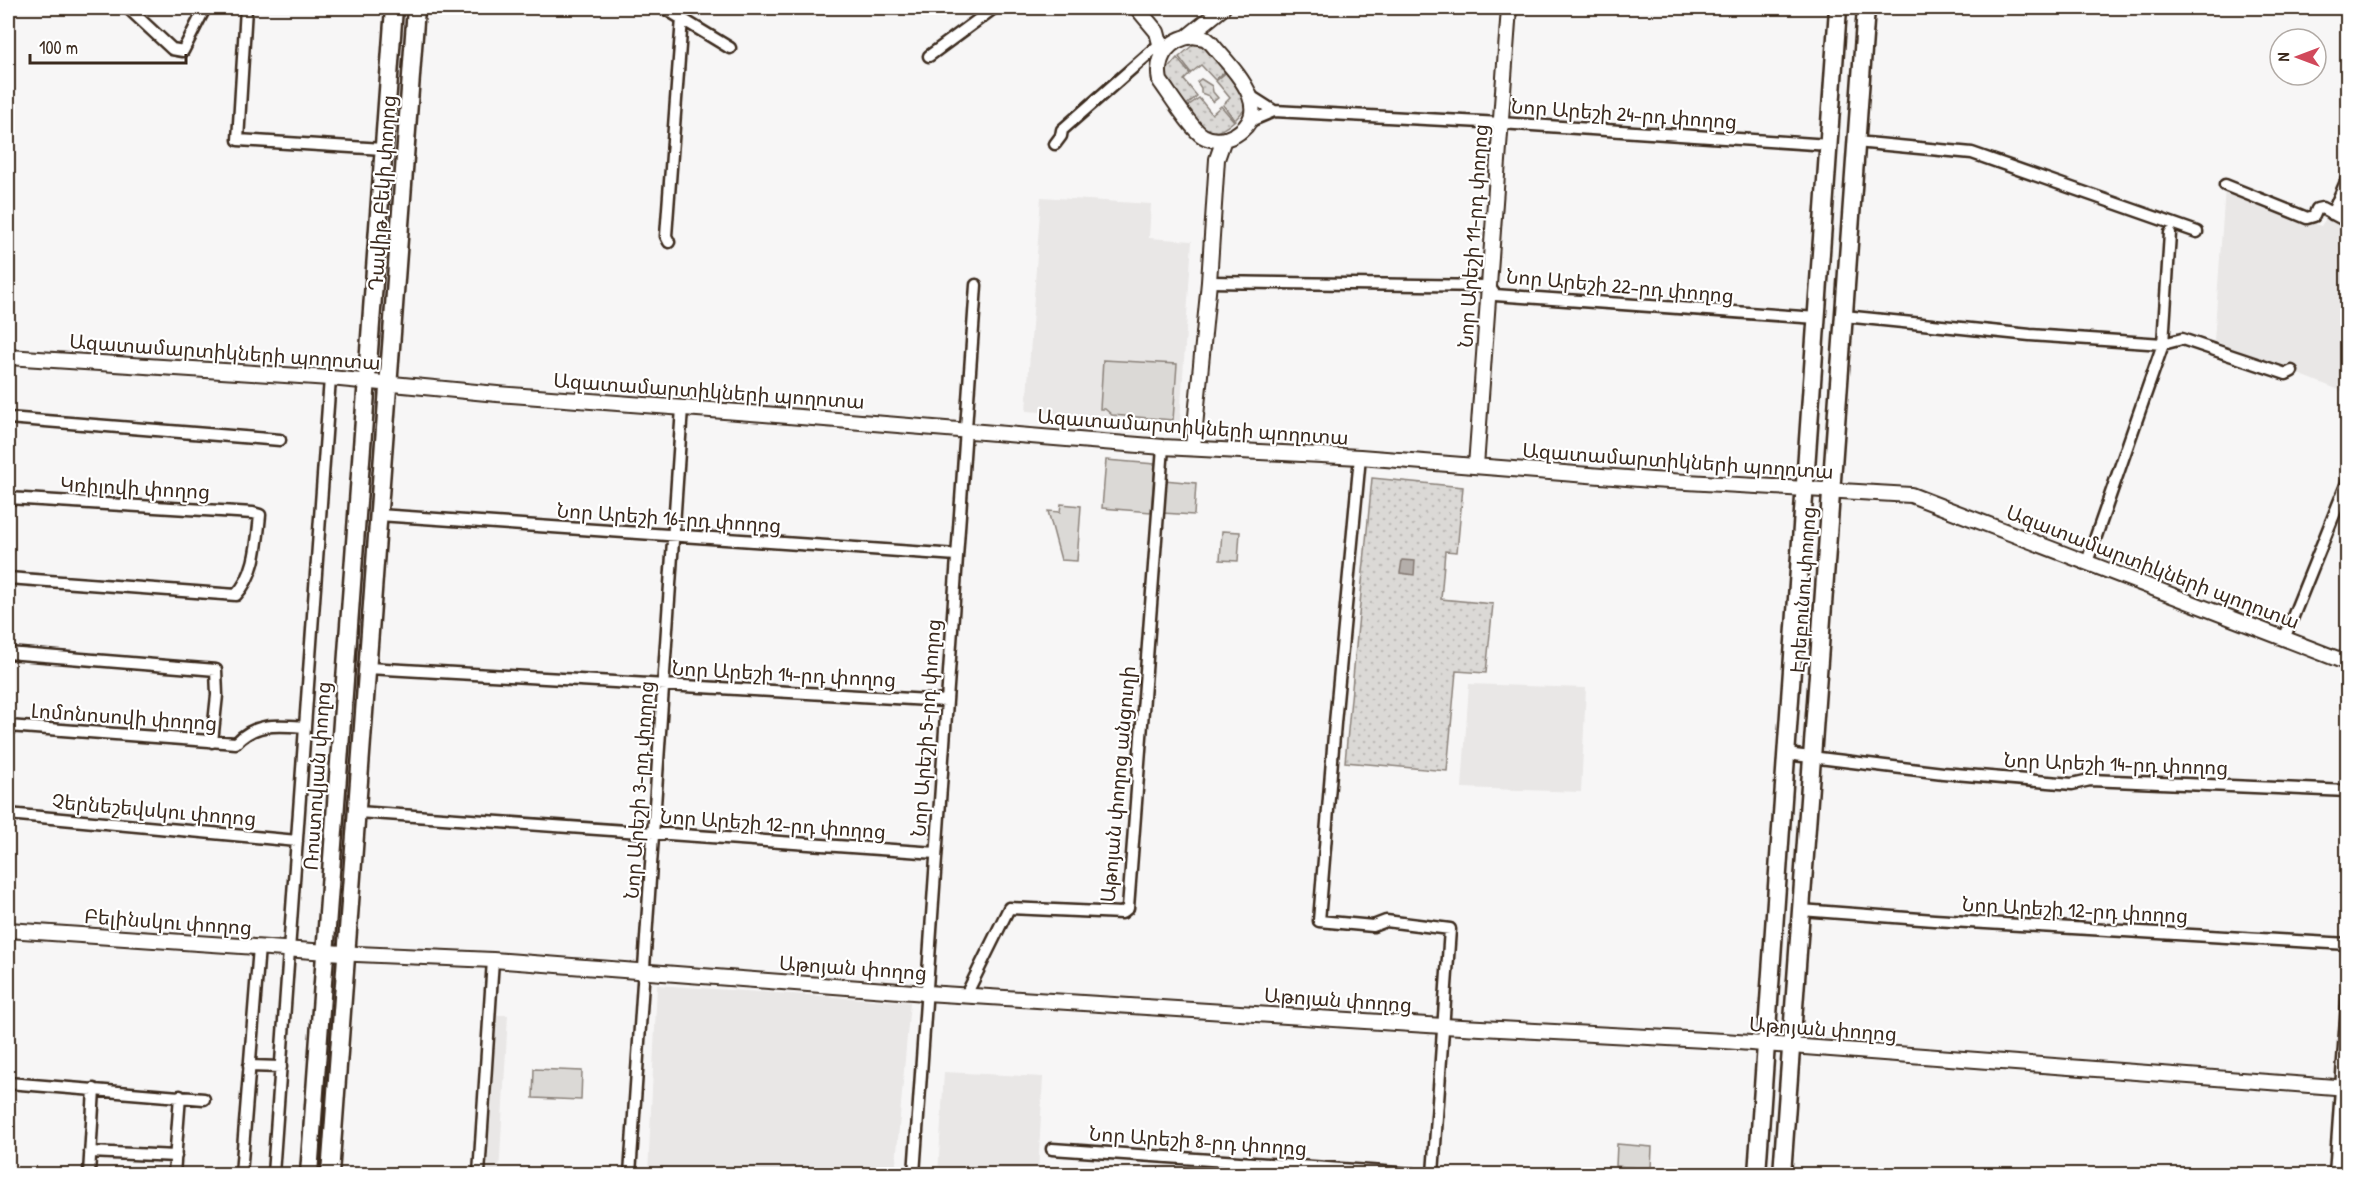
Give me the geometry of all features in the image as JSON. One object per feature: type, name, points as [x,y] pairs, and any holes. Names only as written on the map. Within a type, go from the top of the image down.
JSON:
[{"type":"main road","name":"Դավիթ Բեկի փողոց","points":[[366,381],[394,8]]},
{"type":"main road","name":"Դավիթ Բեկի փողոց","points":[[387,382],[401,228],[416,8]]},
{"type":"main road","name":"Էրեբունու փողոց","points":[[1757,1174],[1838,8]]},
{"type":"main road","name":"Էրեբունու փողոց","points":[[1782,1174],[1866,8]]},
{"type":"main road","name":"Ռոստովյան փողոց","points":[[309,1174],[366,381]]},
{"type":"main road","points":[[330,1174],[348,953],[387,382]]},
{"type":"street","points":[[128,8],[172,49],[183,51],[205,8]]},
{"type":"street","points":[[246,8],[238,140],[383,150]]},
{"type":"street","points":[[664,8],[730,48]]},
{"type":"street","points":[[929,56],[994,8]]},
{"type":"street","points":[[1137,8],[1160,43],[1158,72],[1160,81],[1204,137],[1217,159]]},
{"type":"street","points":[[1182,38],[1223,8]]},
{"type":"street","name":"Նոր Արեշի 11-րդ փողոց","points":[[1476,466],[1509,8]]},
{"type":"street","points":[[669,242],[666,236],[682,18]]},
{"type":"street","points":[[1208,20],[1208,40]]},
{"type":"street","points":[[1055,144],[1062,130],[1160,43],[1182,38],[1208,40],[1252,97],[1253,108],[1248,122],[1233,136],[1224,139],[1204,137]]},
{"type":"street","name":"Նոր Արեշի 24-րդ փողոց","points":[[1252,97],[1274,111]]},
{"type":"street","name":"Նոր Արեշի 24-րդ փողոց","points":[[1248,122],[1274,111],[1501,123],[1829,145]]},
{"type":"street","points":[[1193,447],[1209,282],[1217,159],[1224,139]]},
{"type":"street","points":[[1856,142],[1971,153],[2197,232]]},
{"type":"street","points":[[2332,214],[2348,177]]},
{"type":"street","points":[[2225,185],[2307,218],[2314,216],[2319,208],[2348,222]]},
{"type":"street","points":[[2087,562],[2163,344],[2170,233]]},
{"type":"street","name":"Նոր Արեշի 22-րդ փողոց","points":[[1209,282],[1489,286],[1495,295],[1817,318]]},
{"type":"street","name":"Նոր Արեշի 5-րդ փողոց","points":[[914,1174],[976,285]]},
{"type":"street","points":[[1844,316],[2163,344],[2182,339],[2286,374],[2292,371]]},
{"type":"street","name":"Ազատամարտիկների պողոտա","points":[[8,357],[387,382],[496,394],[1162,447],[1360,457],[1911,495],[2348,663]]},
{"type":"street","points":[[273,1174],[330,378]]},
{"type":"street","name":"Նոր Արեշի 3-րդ փողոց","points":[[630,1174],[682,408]]},
{"type":"street","points":[[8,418],[280,440]]},
{"type":"street","name":"Աթոյան փողոց անցուղի","points":[[966,995],[1009,908],[1122,914],[1128,908],[1162,447]]},
{"type":"street","points":[[1360,457],[1319,921],[1373,926],[1386,921],[1450,929],[1433,1174]]},
{"type":"street","points":[[2284,639],[2348,480]]},
{"type":"street","name":"Կռիլովի փողոց","points":[[8,498],[260,515],[256,550],[248,580],[236,595],[8,578]]},
{"type":"street","name":"Նոր Արեշի 16-րդ փողոց","points":[[379,515],[957,555]]},
{"type":"street","points":[[8,652],[216,669],[218,695],[212,742]]},
{"type":"street","name":"Նոր Արեշի 14-րդ փողոց","points":[[368,668],[946,701]]},
{"type":"street","name":"Լոմոնոսովի փողոց","points":[[8,726],[236,744],[253,731],[271,725],[305,727]]},
{"type":"street","name":"Նոր Արեշի 14-րդ փողոց","points":[[1786,754],[2072,784],[2090,780],[2348,791]]},
{"type":"street","name":"Նոր Արեշի 12-րդ փողոց","points":[[357,812],[936,853]]},
{"type":"street","name":"Չերնեշեվսկու փողոց","points":[[8,814],[297,841]]},
{"type":"street","name":"Նոր Արեշի 12-րդ փողոց","points":[[1801,910],[2348,944]]},
{"type":"street","name":"Բելինսկու փողոց","points":[[8,930],[325,951]]},
{"type":"street","points":[[241,1174],[259,947]]},
{"type":"street","name":"Աթոյան փողոց","points":[[325,951],[493,960],[926,993],[1766,1044],[2344,1088]]},
{"type":"street","points":[[479,1174],[493,960]]},
{"type":"street","points":[[2335,1174],[2344,1088],[2348,990]]},
{"type":"street","points":[[249,1066],[281,1067]]},
{"type":"street","points":[[8,1083],[204,1099]]},
{"type":"street","points":[[89,1174],[94,1089]]},
{"type":"street","points":[[174,1174],[180,1096]]},
{"type":"street","name":"Նոր Արեշի 8-րդ փողոց","points":[[1052,1149],[1413,1174]]},
{"type":"street","points":[[90,1152],[176,1156]]},
{"type":"shaded area","points":[[1194,44],[1205,47],[1228,69],[1215,80],[1201,65],[1191,73],[1179,57]]},
{"type":"shaded area","points":[[1177,58],[1190,74],[1184,80],[1197,96],[1184,107],[1166,81],[1166,71]]},
{"type":"shaded area","points":[[1229,70],[1245,92],[1245,109],[1235,120],[1223,105],[1230,98],[1216,81]]},
{"type":"shaded area","points":[[1201,79],[1212,86],[1218,98],[1213,102],[1209,96],[1201,93],[1197,82]]},
{"type":"shaded area","points":[[1199,98],[1212,114],[1221,106],[1234,121],[1218,131],[1206,131],[1201,128],[1185,108]]},
{"type":"shaded area","points":[[2225,188],[2321,226],[2328,215],[2347,226],[2347,393],[2214,341]]},
{"type":"shaded area","points":[[1041,197],[1151,204],[1149,238],[1192,241],[1180,421],[1026,411]]},
{"type":"shaded area","points":[[1103,360],[1177,364],[1173,420],[1112,415],[1105,409],[1100,409]]},
{"type":"shaded area","points":[[1106,460],[1155,464],[1151,512],[1102,508]]},
{"type":"shaded area","points":[[1372,478],[1463,487],[1457,552],[1445,551],[1441,599],[1493,604],[1486,673],[1456,671],[1447,771],[1345,762]]},
{"type":"shaded area","points":[[1164,480],[1196,483],[1194,515],[1162,513]]},
{"type":"shaded area","points":[[1061,504],[1081,506],[1077,561],[1061,560],[1048,511],[1060,512]]},
{"type":"shaded area","points":[[1222,531],[1240,532],[1238,561],[1220,560]]},
{"type":"shaded area","points":[[1402,560],[1415,561],[1414,575],[1400,573]]},
{"type":"shaded area","points":[[1469,684],[1586,688],[1581,792],[1462,788]]},
{"type":"shaded area","points":[[657,985],[910,1002],[895,1174],[648,1174]]},
{"type":"shaded area","points":[[496,1015],[508,1015],[499,1174],[487,1174]]},
{"type":"shaded area","points":[[534,1069],[582,1071],[581,1100],[533,1098]]},
{"type":"shaded area","points":[[944,1072],[1043,1077],[1038,1174],[938,1174]]},
{"type":"shaded area","points":[[1617,1144],[1652,1147],[1651,1169],[1616,1166]]}]
